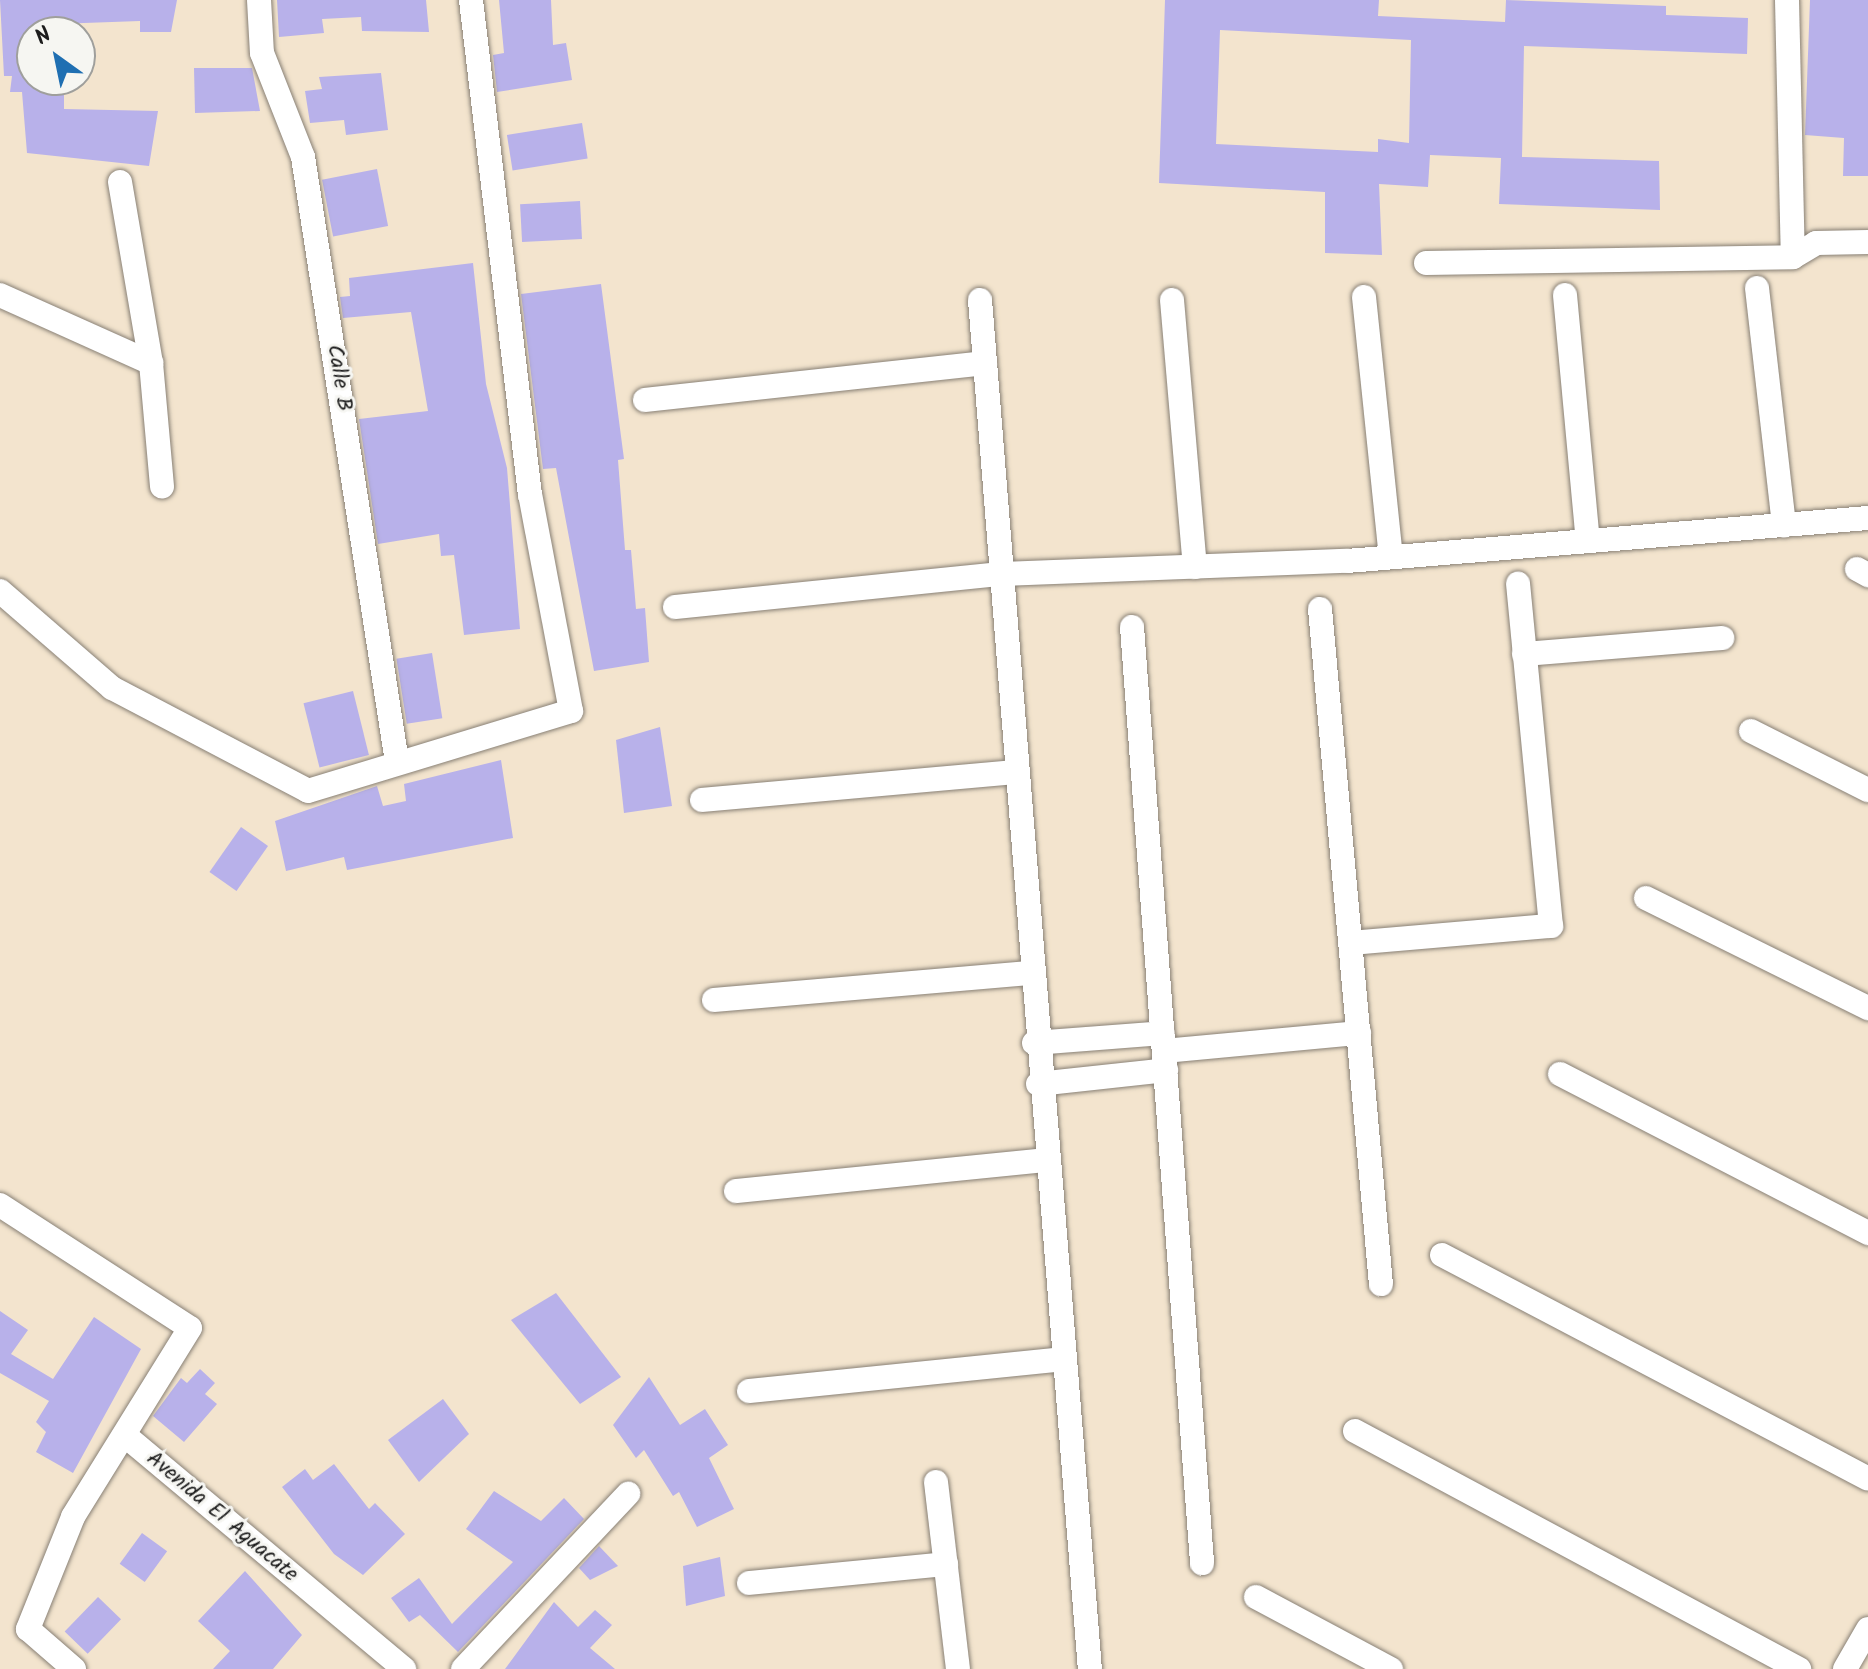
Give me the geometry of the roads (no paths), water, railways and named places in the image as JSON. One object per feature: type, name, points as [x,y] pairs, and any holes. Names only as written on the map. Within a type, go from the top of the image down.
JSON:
[{"type":"street","name":"Calle B","points":[[259,0],[262,53],[303,157],[397,762]]},
{"type":"street","points":[[0,591],[112,688],[308,791],[571,711],[530,495],[471,0]]},
{"type":"street","points":[[1787,0],[1793,257]]},
{"type":"street","points":[[120,182],[151,363],[162,487]]},
{"type":"street","points":[[1426,263],[1793,257],[1816,243],[1868,242]]},
{"type":"street","points":[[1757,288],[1784,525]]},
{"type":"street","points":[[0,295],[151,363]]},
{"type":"street","points":[[1565,295],[1588,541]]},
{"type":"street","points":[[1364,297],[1391,557]]},
{"type":"street","points":[[980,300],[1034,1043],[1090,1669]]},
{"type":"street","points":[[1172,300],[1195,567]]},
{"type":"street","points":[[645,400],[985,363]]},
{"type":"street","points":[[675,607],[1001,574],[1391,557],[1868,518]]},
{"type":"street","points":[[1351,943],[1551,926],[1518,584]]},
{"type":"street","points":[[1320,609],[1381,1284]]},
{"type":"street","points":[[1132,627],[1202,1563]]},
{"type":"street","points":[[1524,654],[1722,638]]},
{"type":"street","points":[[1751,731],[1868,790]]},
{"type":"street","points":[[702,800],[1015,772]]},
{"type":"street","points":[[1646,898],[1868,1008]]},
{"type":"street","points":[[714,1000],[1029,973]]},
{"type":"street","points":[[1034,1043],[1164,1051],[1359,1033]]},
{"type":"street","points":[[1038,1084],[1164,1051]]},
{"type":"street","points":[[1560,1074],[1868,1233]]},
{"type":"street","points":[[736,1191],[1045,1160]]},
{"type":"street","name":"Avenida El Aguacate","points":[[0,1205],[190,1328],[128,1438],[404,1669]]},
{"type":"street","points":[[1442,1255],[1868,1479]]},
{"type":"street","points":[[749,1391],[1062,1359]]},
{"type":"street","points":[[1355,1431],[1799,1669]]},
{"type":"street","points":[[74,1669],[28,1629],[73,1517],[128,1438]]},
{"type":"street","points":[[936,1482],[958,1669]]},
{"type":"street","points":[[463,1669],[628,1494]]},
{"type":"street","points":[[749,1583],[946,1564]]},
{"type":"street","points":[[1256,1597],[1391,1669]]},
{"type":"street","points":[[1845,1669],[1868,1629]]}]
